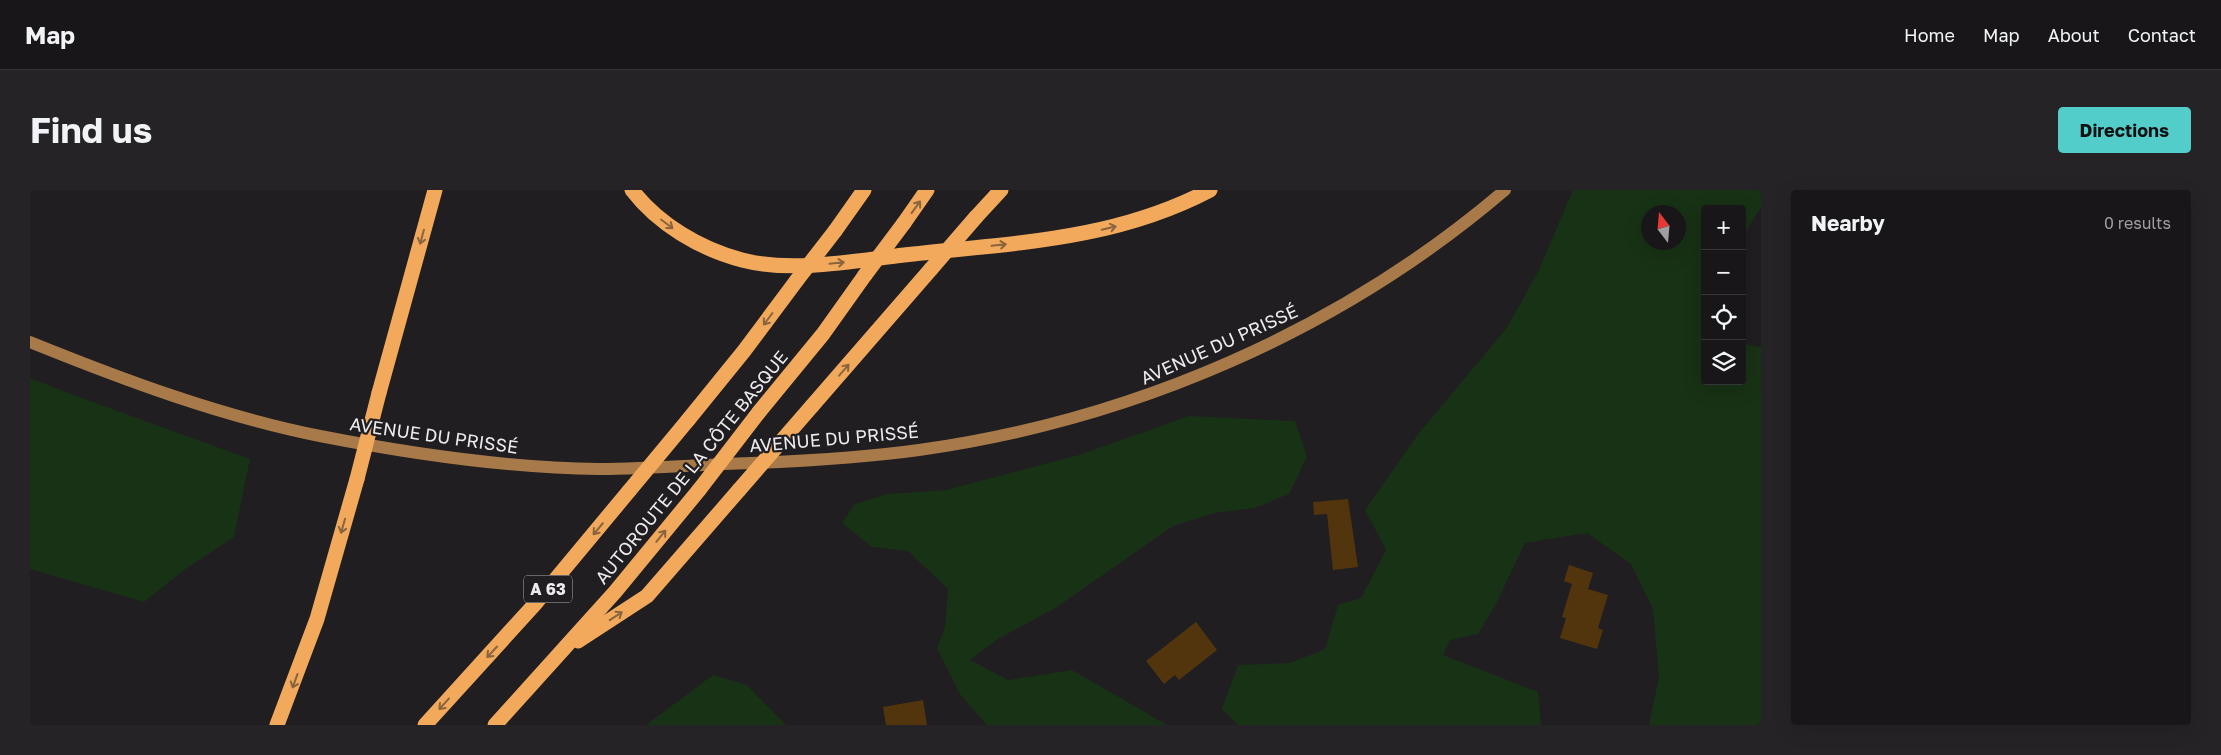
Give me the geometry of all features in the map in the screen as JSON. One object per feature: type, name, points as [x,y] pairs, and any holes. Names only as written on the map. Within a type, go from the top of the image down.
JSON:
[{"type":"highway","points":[[277,725],[318,619],[435,190]]},
{"type":"highway","points":[[632,190],[640,201],[672,228],[717,252],[743,261],[787,265],[828,264],[1061,238],[1142,220],[1210,190]]},
{"type":"highway","name":"AUTOROUTE DE LA CÔTE BASQUE","points":[[425,725],[535,604],[688,420],[744,351],[864,190]]},
{"type":"highway","name":"AUTOROUTE DE LA CÔTE BASQUE","points":[[495,725],[615,592],[699,490],[759,412],[823,334],[927,190]]},
{"type":"highway","points":[[560,652],[647,596],[1001,190]]},
{"type":"main road","name":"AVENUE DU PRISSÉ","points":[[30,342],[114,375],[213,408],[316,435],[418,453],[497,463],[602,469],[828,460],[879,455],[998,436],[1056,422],[1147,395],[1212,370],[1318,318],[1385,278],[1437,243],[1504,190]]},
{"type":"green space","points":[[1573,190],[1761,190],[1761,207],[1746,231],[1746,205],[1701,205],[1701,385],[1746,385],[1746,345],[1761,347],[1761,721],[1758,725],[1649,725],[1659,677],[1653,609],[1631,564],[1587,533],[1525,543],[1496,604],[1478,634],[1450,640],[1443,655],[1538,692],[1541,725],[1238,725],[1222,709],[1238,665],[1290,663],[1325,649],[1338,605],[1361,598],[1386,550],[1365,510],[1419,433],[1506,329],[1538,272]]},
{"type":"green space","points":[[30,378],[250,459],[234,537],[184,570],[144,602],[30,569]]},
{"type":"green space","points":[[1189,416],[1295,421],[1307,457],[1289,494],[1255,508],[1214,513],[1173,526],[1057,607],[998,639],[970,660],[1008,680],[1072,670],[1167,725],[987,725],[960,694],[937,648],[945,627],[948,589],[908,551],[872,547],[842,523],[855,504],[887,494],[946,490],[1079,455]]},
{"type":"green space","points":[[713,675],[747,685],[786,725],[646,725]]},
{"type":"building","points":[[1348,499],[1358,567],[1333,570],[1327,514],[1314,515],[1313,502]]},
{"type":"building","points":[[1569,565],[1593,573],[1588,589],[1608,595],[1598,628],[1603,630],[1597,649],[1560,638],[1566,618],[1562,617],[1572,584],[1564,581]]},
{"type":"building","points":[[1196,622],[1217,650],[1179,680],[1175,675],[1164,684],[1146,661]]},
{"type":"building","points":[[923,700],[927,725],[886,725],[883,707]]}]
